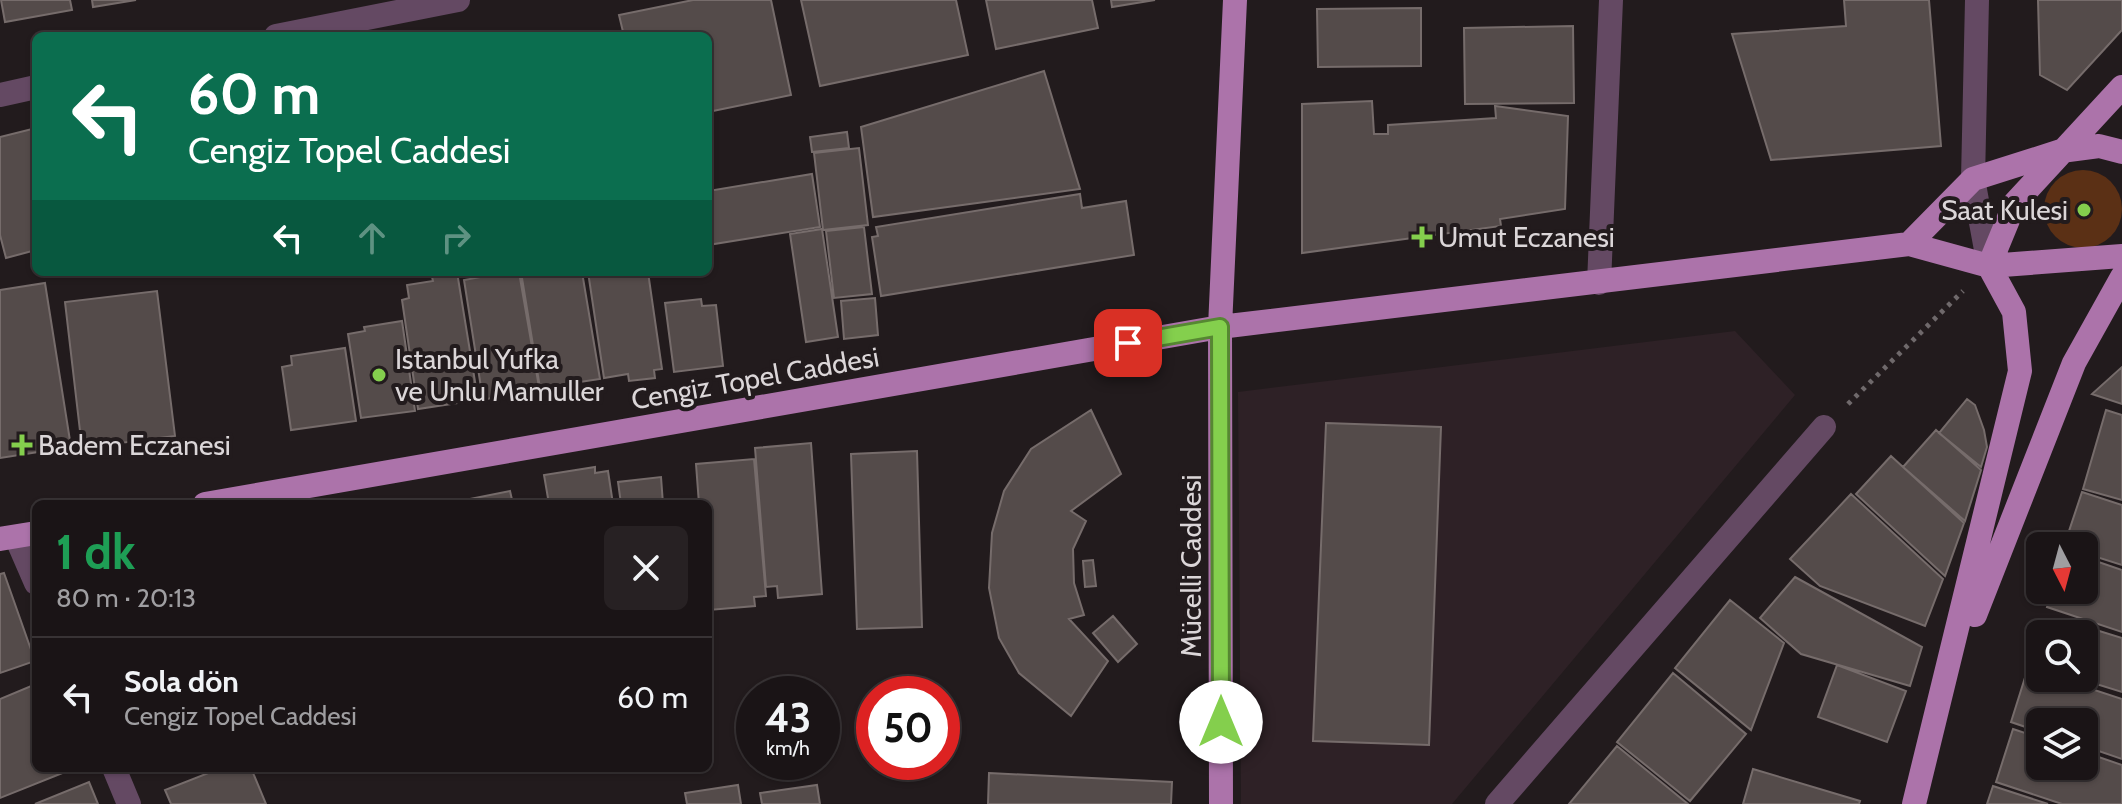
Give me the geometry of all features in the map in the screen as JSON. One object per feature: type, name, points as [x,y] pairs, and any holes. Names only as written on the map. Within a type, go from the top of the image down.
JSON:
[{"type":"main road","name":"Mücelli Caddesi","points":[[1221,804],[1220,327],[1235,0]]},
{"type":"main road","points":[[1989,266],[2015,203],[2122,87]]},
{"type":"main road","points":[[2122,152],[2099,146],[2061,151],[1973,179],[1909,244],[1989,266],[2122,256]]},
{"type":"main road","name":"Cengiz Topel Caddesi","points":[[228,500],[1220,327],[1909,244]]},
{"type":"main road","points":[[1914,804],[2020,371],[2014,312],[1989,266]]},
{"type":"main road","points":[[1942,699],[2074,363],[2122,277]]},
{"type":"street","points":[[296,32],[458,0]]},
{"type":"street","points":[[1599,283],[1611,0]]},
{"type":"street","points":[[1977,0],[1973,179],[1989,266]]},
{"type":"street","points":[[0,95],[32,88]]},
{"type":"street","points":[[1497,804],[1824,427]]},
{"type":"street","points":[[17,536],[32,573]]},
{"type":"street","points":[[116,772],[129,804]]},
{"type":"path","points":[[1824,427],[1989,266]]},
{"type":"shaded area","points":[[2083,170],[2098,173],[2111,181],[2119,194],[2122,209],[2119,224],[2111,237],[2098,245],[2083,248],[2068,245],[2055,237],[2047,224],[2044,209],[2047,194],[2055,181],[2068,173]]},
{"type":"shaded area","points":[[1735,331],[1795,395],[1452,804],[1241,804],[1238,392]]},
{"type":"building","points":[[1,0],[70,0],[72,10],[5,22]]},
{"type":"building","points":[[92,0],[136,0],[93,7]]},
{"type":"building","points":[[693,0],[771,0],[791,95],[712,111],[712,32],[623,32],[619,15]]},
{"type":"building","points":[[801,0],[956,0],[968,55],[820,86]]},
{"type":"building","points":[[986,0],[1092,0],[1098,28],[996,49]]},
{"type":"building","points":[[1111,0],[1155,0],[1112,7]]},
{"type":"building","points":[[1844,0],[1929,0],[1941,146],[1771,160],[1732,34],[1846,26]]},
{"type":"building","points":[[2038,0],[2122,0],[2122,30],[2067,90],[2040,75]]},
{"type":"building","points":[[1421,8],[1421,66],[1318,67],[1317,9]]},
{"type":"building","points":[[1573,26],[1574,103],[1465,104],[1464,28]]},
{"type":"building","points":[[1044,71],[1080,189],[873,217],[861,127]]},
{"type":"building","points":[[1372,101],[1374,134],[1388,134],[1388,125],[1496,118],[1495,106],[1568,116],[1565,209],[1500,219],[1501,226],[1302,253],[1302,104]]},
{"type":"building","points":[[32,129],[32,251],[6,258],[0,235],[0,137]]},
{"type":"building","points":[[847,132],[849,148],[812,152],[810,137]]},
{"type":"building","points":[[859,148],[868,225],[823,230],[814,153]]},
{"type":"building","points":[[812,174],[820,227],[712,244],[712,190]]},
{"type":"building","points":[[1080,194],[1082,208],[1126,201],[1134,255],[881,296],[872,237],[878,236],[876,227]]},
{"type":"building","points":[[864,227],[872,294],[834,298],[826,231]]},
{"type":"building","points":[[822,229],[838,337],[806,342],[790,234]]},
{"type":"building","points":[[432,276],[458,276],[478,400],[418,409],[402,300],[409,298],[407,285],[433,281]]},
{"type":"building","points":[[520,276],[539,387],[483,400],[464,280]]},
{"type":"building","points":[[522,276],[583,276],[600,379],[540,388]]},
{"type":"building","points":[[589,276],[649,276],[662,369],[654,370],[655,378],[629,381],[628,374],[604,378]]},
{"type":"building","points":[[45,283],[71,447],[0,458],[0,290]]},
{"type":"building","points":[[157,291],[175,436],[82,448],[65,302]]},
{"type":"building","points":[[875,298],[878,335],[844,339],[841,301]]},
{"type":"building","points":[[701,299],[702,306],[716,305],[723,366],[674,372],[665,303]]},
{"type":"building","points":[[402,321],[415,411],[361,418],[348,334],[365,331],[364,327]]},
{"type":"building","points":[[345,348],[356,421],[291,430],[282,367],[292,365],[291,356]]},
{"type":"building","points":[[2122,367],[2122,404],[2092,394]]},
{"type":"building","points":[[1967,399],[1975,405],[1984,430],[1987,447],[1981,467],[1939,433]]},
{"type":"building","points":[[1091,410],[1121,474],[1071,511],[1086,521],[1073,549],[1074,583],[1084,615],[1069,619],[1108,661],[1071,716],[1019,673],[999,638],[989,588],[992,533],[1004,491],[1031,449]]},
{"type":"building","points":[[2106,410],[2122,415],[2122,500],[2083,489]]},
{"type":"building","points":[[1326,423],[1441,427],[1429,745],[1313,741]]},
{"type":"building","points":[[1936,430],[1981,470],[1965,521],[1903,467]]},
{"type":"building","points":[[811,443],[822,594],[778,598],[777,586],[766,587],[755,448]]},
{"type":"building","points":[[917,451],[922,627],[857,629],[851,454]]},
{"type":"building","points":[[1891,456],[1964,523],[1945,576],[1856,494]]},
{"type":"building","points":[[754,459],[766,596],[754,597],[755,606],[712,610],[712,500],[699,500],[696,464]]},
{"type":"building","points":[[595,467],[595,473],[608,471],[612,500],[548,500],[544,475]]},
{"type":"building","points":[[661,477],[663,500],[620,500],[618,482]]},
{"type":"building","points":[[510,491],[512,500],[465,500]]},
{"type":"building","points":[[2082,492],[2122,505],[2122,565],[2098,557],[2098,532],[2069,532]]},
{"type":"building","points":[[1851,494],[1943,579],[1925,626],[1820,586],[1790,559]]},
{"type":"building","points":[[1093,560],[1096,586],[1085,587],[1083,561]]},
{"type":"building","points":[[2098,562],[2122,570],[2122,632],[2098,624],[2098,620],[2086,620],[2047,607],[2048,604],[2098,604]]},
{"type":"building","points":[[4,573],[32,652],[32,662],[0,673],[0,574]]},
{"type":"building","points":[[1795,577],[1922,647],[1910,686],[1801,654],[1760,618]]},
{"type":"building","points":[[1730,600],[1784,643],[1751,730],[1675,668]]},
{"type":"building","points":[[1113,616],[1137,644],[1118,662],[1093,633]]},
{"type":"building","points":[[2098,631],[2122,638],[2122,692],[2098,685]]},
{"type":"building","points":[[1837,665],[1906,691],[1887,742],[1818,717]]},
{"type":"building","points":[[1673,673],[1746,734],[1690,801],[1617,742]]},
{"type":"building","points":[[2026,674],[2026,692],[2098,691],[2122,699],[2122,759],[2098,751],[2098,708],[2026,708],[2026,727],[2011,722]]},
{"type":"building","points":[[32,686],[32,772],[65,772],[0,798],[0,699]]},
{"type":"building","points":[[2013,729],[2026,733],[2026,780],[2098,780],[2098,757],[2122,765],[2122,804],[2062,804],[1996,782]]},
{"type":"building","points":[[1617,746],[1688,804],[1569,804]]},
{"type":"building","points":[[1753,769],[1860,801],[1859,804],[1743,804]]},
{"type":"building","points":[[211,772],[253,772],[266,804],[171,804],[165,790]]},
{"type":"building","points":[[989,773],[1172,782],[1171,804],[988,804]]},
{"type":"building","points":[[89,782],[98,804],[35,804]]},
{"type":"building","points":[[738,785],[741,804],[687,804],[685,793]]},
{"type":"building","points":[[817,785],[820,804],[762,804],[760,793]]},
{"type":"building","points":[[1993,786],[2048,804],[1987,804]]},
{"type":"place","name":"Saat Kulesi","points":[[2084,210]]},
{"type":"place","name":"Umut Eczanesi","points":[[1422,237]]},
{"type":"place","name":"Istanbul Yufka ve Unlu Mamuller","points":[[379,375]]},
{"type":"place","name":"Badem Eczanesi","points":[[22,445]]},
{"type":"route","points":[[1128,343],[1220,327],[1221,722]]}]
